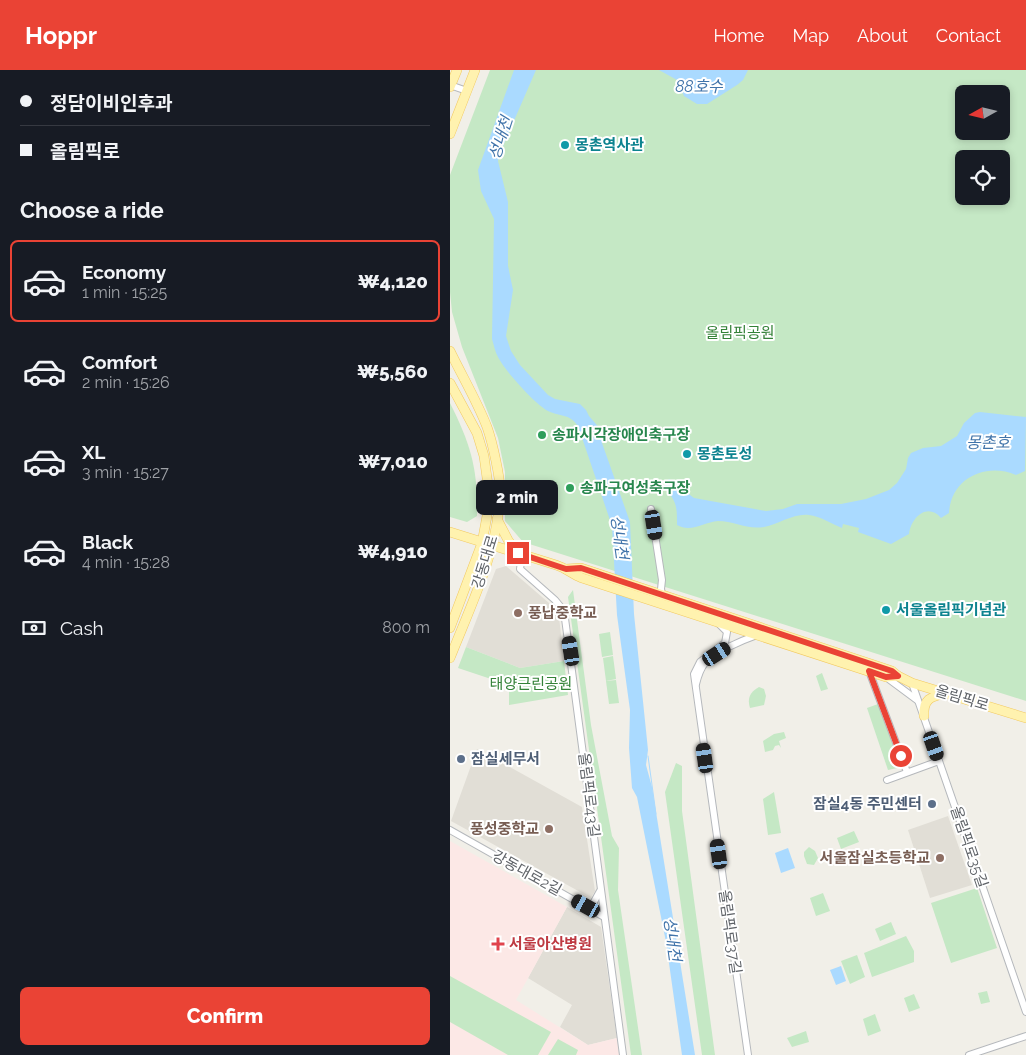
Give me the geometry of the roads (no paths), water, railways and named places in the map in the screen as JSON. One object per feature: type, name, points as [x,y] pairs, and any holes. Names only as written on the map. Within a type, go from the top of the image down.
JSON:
[{"type":"main road","points":[[450,85],[456,70]]},
{"type":"main road","points":[[450,134],[475,70]]},
{"type":"main road","name":"강동대로","points":[[450,351],[487,428],[494,453],[500,493],[492,546],[486,566],[450,658]]},
{"type":"main road","name":"강동대로","points":[[450,383],[477,433],[484,456],[488,485],[487,516],[482,543],[450,628]]},
{"type":"main road","points":[[497,518],[520,553]]},
{"type":"main road","name":"올림픽로","points":[[450,532],[566,569],[582,578],[659,597],[718,623],[886,677],[898,676]]},
{"type":"main road","name":"올림픽로","points":[[566,569],[581,568],[659,597],[871,664],[892,671],[912,682],[1026,718]]},
{"type":"main road","points":[[924,716],[923,706],[928,700],[934,696],[947,693]]},
{"type":"street","points":[[450,85],[467,91]]},
{"type":"street","points":[[651,509],[662,580],[659,597]]},
{"type":"street","name":"올림픽로43길","points":[[520,553],[520,569],[555,600],[564,612],[623,1055]]},
{"type":"street","points":[[695,688],[694,674],[700,662],[725,643],[727,638],[727,632],[718,623]]},
{"type":"street","name":"올림픽로37길","points":[[748,1055],[695,688],[699,673],[706,661],[738,642],[758,635]]},
{"type":"street","points":[[869,671],[907,772]]},
{"type":"street","points":[[886,677],[918,701]]},
{"type":"street","name":"올림픽로35길","points":[[912,682],[1026,1012]]},
{"type":"street","points":[[887,780],[939,761]]},
{"type":"street","name":"강동대로2길","points":[[450,830],[604,917]]},
{"type":"street","points":[[590,909],[600,890]]},
{"type":"street","points":[[969,1055],[1026,1036]]},
{"type":"water","name":"성내천","points":[[514,70],[536,70],[498,161],[508,202],[508,266],[513,290],[506,336],[511,351],[520,365],[548,395],[555,399],[580,404],[602,431],[602,443],[630,522],[634,614],[648,750],[646,765],[652,787],[695,1055],[682,1055],[666,942],[637,797],[632,788],[629,748],[630,710],[617,615],[612,526],[578,426],[568,417],[548,411],[528,395],[502,363],[496,353],[492,339],[494,219],[481,191],[478,170]]},
{"type":"water","name":"88호수","points":[[659,70],[748,70],[743,80],[737,85],[707,104],[697,104],[684,96],[677,80]]},
{"type":"water","name":"몽촌호","points":[[975,413],[1026,417],[1025,471],[1016,475],[1005,471],[993,471],[982,472],[972,476],[956,490],[951,501],[949,513],[941,518],[936,513],[925,512],[920,514],[913,522],[909,534],[891,544],[858,532],[859,528],[843,524],[842,528],[822,518],[809,515],[792,517],[770,526],[758,528],[718,521],[692,528],[682,527],[677,525],[675,504],[664,487],[669,479],[694,498],[766,511],[783,509],[797,504],[841,504],[866,499],[889,490],[897,483],[906,469],[911,453],[923,448],[941,446],[957,436],[964,423]]},
{"type":"water","points":[[788,848],[795,868],[781,873],[775,853]]},
{"type":"water","points":[[841,966],[846,981],[836,985],[830,970]]},
{"type":"waterway","name":"성내천","points":[[648,756],[656,814]]},
{"type":"place","name":"몽촌역사관","points":[[565,145]]},
{"type":"place","name":"송파시각장애인축구장","points":[[542,435]]},
{"type":"place","name":"몽촌토성","points":[[687,454]]},
{"type":"place","name":"송파구여성축구장","points":[[570,488]]},
{"type":"place","name":"서울올림픽기념관","points":[[886,610]]},
{"type":"place","name":"풍납중학교","points":[[518,613]]},
{"type":"place","name":"잠실세무서","points":[[461,759]]},
{"type":"place","name":"잠실4동 주민센터","points":[[932,804]]},
{"type":"place","name":"풍성중학교","points":[[549,829]]},
{"type":"place","name":"서울잠실초등학교","points":[[940,858]]},
{"type":"place","name":"서울아산병원","points":[[498,944]]},
{"type":"park label","name":"올림픽공원","points":[[740,333]]},
{"type":"park label","name":"태양근린공원","points":[[531,684]]}]
